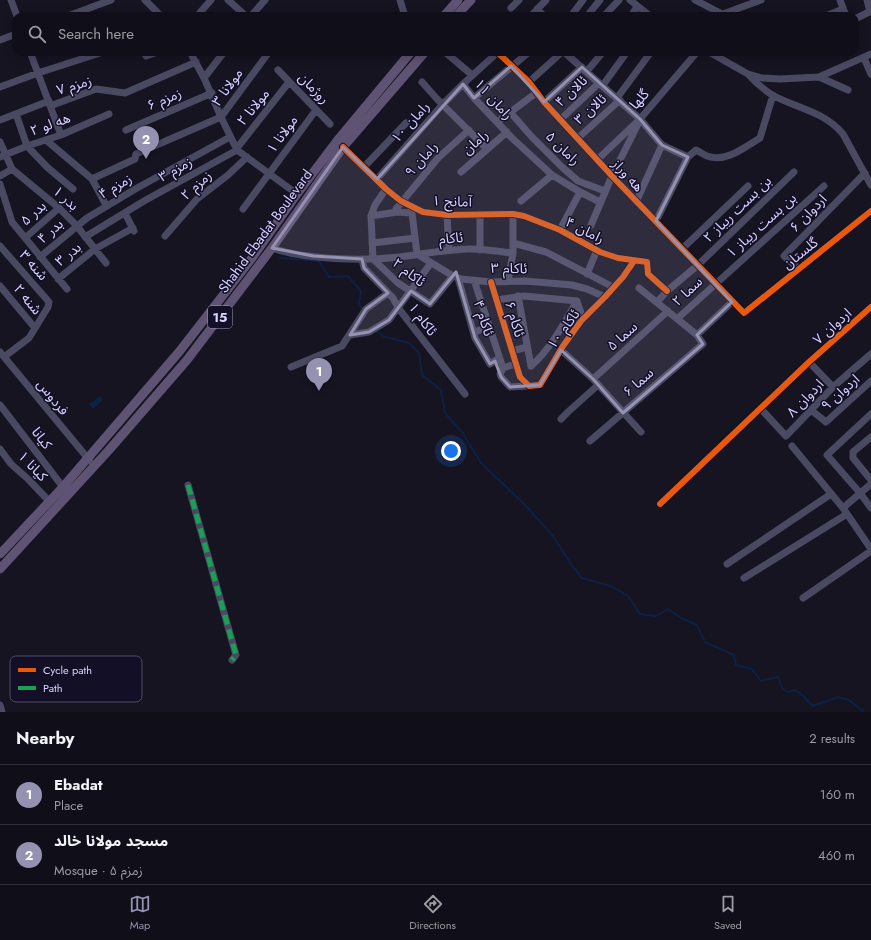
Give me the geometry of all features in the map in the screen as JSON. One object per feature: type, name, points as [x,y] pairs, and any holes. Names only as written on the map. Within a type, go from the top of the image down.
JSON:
[{"type":"main road","points":[[448,12],[458,0]]},
{"type":"main road","points":[[462,12],[472,0]]},
{"type":"main road","name":"Shahid Ebadat Boulevard","points":[[0,569],[66,490],[87,458],[179,352],[252,258],[297,194],[337,141],[408,56]]},
{"type":"main road","name":"Shahid Ebadat Boulevard","points":[[0,554],[49,501],[66,490],[95,466],[187,360],[272,248],[344,147],[422,56]]},
{"type":"main road","points":[[179,352],[187,360]]},
{"type":"street","points":[[11,0],[16,12]]},
{"type":"street","points":[[79,12],[111,0]]},
{"type":"street","points":[[145,0],[157,12]]},
{"type":"street","points":[[200,12],[211,0]]},
{"type":"street","points":[[228,0],[242,12]]},
{"type":"street","points":[[254,12],[265,0]]},
{"type":"street","points":[[400,0],[404,12]]},
{"type":"street","points":[[511,8],[519,0]]},
{"type":"street","points":[[534,12],[546,0]]},
{"type":"street","points":[[574,12],[583,0]]},
{"type":"street","points":[[590,12],[600,0]]},
{"type":"street","points":[[608,12],[620,0]]},
{"type":"street","points":[[630,0],[645,12]]},
{"type":"street","points":[[695,0],[718,12]]},
{"type":"street","points":[[731,12],[761,0]]},
{"type":"street","points":[[840,0],[844,12]]},
{"type":"street","points":[[859,16],[871,12],[866,0]]},
{"type":"street","points":[[634,12],[638,7]]},
{"type":"street","points":[[537,9],[540,12]]},
{"type":"street","points":[[0,40],[12,36]]},
{"type":"street","points":[[32,56],[61,135]]},
{"type":"street","points":[[0,87],[91,56]]},
{"type":"street","points":[[192,56],[212,93],[221,117],[237,149],[297,194]]},
{"type":"street","points":[[204,78],[221,56]]},
{"type":"street","name":"مولانا ۳","points":[[221,117],[266,56]]},
{"type":"street","points":[[450,56],[472,75]]},
{"type":"street","name":"رامان ۱۰","points":[[377,179],[443,104],[493,56]]},
{"type":"street","name":"هه وراز","points":[[502,56],[529,82],[536,93],[597,160],[744,314]]},
{"type":"street","points":[[474,98],[524,56]]},
{"type":"street","points":[[529,82],[558,56]]},
{"type":"street","points":[[575,56],[584,69],[640,119],[662,145],[688,157]]},
{"type":"street","points":[[544,102],[599,56]]},
{"type":"street","name":"ئالان ۴","points":[[561,119],[601,84],[624,56]]},
{"type":"street","name":"ئالان ۳","points":[[578,138],[618,99],[648,56]]},
{"type":"street","name":"گلها","points":[[597,160],[640,119],[694,56]]},
{"type":"street","points":[[716,56],[748,74],[767,78],[819,77],[868,56],[871,74]]},
{"type":"street","name":"زمزم ۷","points":[[0,120],[96,89],[125,93],[196,62]]},
{"type":"street","name":"روژمان","points":[[278,70],[330,124]]},
{"type":"street","points":[[748,74],[757,84],[773,95],[809,109],[836,126],[843,134],[871,185]]},
{"type":"street","points":[[819,77],[848,90]]},
{"type":"street","name":"مولانا ۲","points":[[237,149],[290,82]]},
{"type":"street","points":[[422,82],[487,149]]},
{"type":"street","name":"رامان ۱۱","points":[[463,84],[497,122],[552,175],[600,202]]},
{"type":"street","name":"زمزم ۶","points":[[126,130],[212,93]]},
{"type":"street","points":[[497,122],[536,93]]},
{"type":"street","points":[[656,222],[688,157],[696,150],[707,156],[716,158],[729,156],[760,138],[773,95]]},
{"type":"street","name":"مولانا ۱","points":[[243,209],[316,110]]},
{"type":"street","name":"رامان ۵","points":[[510,112],[532,137],[578,181],[606,191]]},
{"type":"street","points":[[16,114],[27,146],[47,167],[72,189]]},
{"type":"street","name":"هه لو ۲","points":[[3,156],[27,146],[61,135],[109,114]]},
{"type":"street","points":[[92,179],[134,159],[136,154],[221,117]]},
{"type":"street","points":[[591,226],[600,202],[640,119]]},
{"type":"street","points":[[364,167],[406,123]]},
{"type":"street","name":"رامان ۹","points":[[396,209],[401,201],[438,158],[469,130]]},
{"type":"street","name":"رامان","points":[[461,172],[507,132]]},
{"type":"street","name":"زمزم ۴","points":[[76,225],[106,205],[230,137]]},
{"type":"street","points":[[46,140],[92,179],[106,205]]},
{"type":"street","name":"بدر ۱","points":[[0,142],[3,156],[12,169],[59,208],[76,225],[106,263]]},
{"type":"street","points":[[636,202],[662,145]]},
{"type":"street","name":"آمانج ۱","points":[[344,147],[386,189],[412,210],[447,215],[512,214]]},
{"type":"street","name":"زمزم ۳","points":[[85,237],[144,201],[237,149]]},
{"type":"street","name":"زمزم ۲","points":[[165,236],[197,199],[248,157]]},
{"type":"street","points":[[0,176],[12,169]]},
{"type":"street","name":"بن بست ریباز ۲","points":[[657,302],[667,291],[698,265],[794,172]]},
{"type":"street","name":"اردوان ۶","points":[[799,269],[784,256],[865,173]]},
{"type":"street","points":[[521,201],[552,175]]},
{"type":"street","points":[[0,184],[3,206],[12,222],[67,289]]},
{"type":"street","points":[[682,249],[748,186]]},
{"type":"street","name":"بن بست ریباز ۱","points":[[715,284],[824,186]]},
{"type":"street","points":[[137,188],[144,201]]},
{"type":"street","points":[[373,259],[371,216],[375,205],[386,189]]},
{"type":"street","points":[[560,230],[580,192]]},
{"type":"street","name":"بدر ۵","points":[[26,238],[59,208]]},
{"type":"street","points":[[371,216],[412,210],[417,254]]},
{"type":"street","name":"گلستان","points":[[744,314],[871,210]]},
{"type":"street","name":"بدر ۳","points":[[58,278],[95,249],[134,230],[125,213]]},
{"type":"street","points":[[480,214],[480,250]]},
{"type":"street","points":[[508,281],[513,253],[512,214]]},
{"type":"street","name":"رامان ۴","points":[[512,214],[524,216],[560,230],[597,250],[618,258],[647,262],[648,274],[667,291]]},
{"type":"street","points":[[447,215],[449,250]]},
{"type":"street","name":"بدر ۴","points":[[40,257],[76,225]]},
{"type":"street","points":[[372,243],[416,238]]},
{"type":"street","points":[[513,243],[546,252],[614,287]]},
{"type":"street","name":"شنه ۳","points":[[0,246],[49,302],[48,307],[36,328]]},
{"type":"street","name":"ئاکام","points":[[272,248],[313,256],[362,259],[469,249],[513,253]]},
{"type":"street","points":[[587,274],[597,250]]},
{"type":"street","name":"ئاکام ۳","points":[[417,254],[455,277],[461,279],[491,282],[525,281],[572,285],[587,289],[605,297]]},
{"type":"street","name":"ئاکام ۱","points":[[362,259],[364,268],[393,298],[398,308],[465,394]]},
{"type":"street","name":"ئاکام ۲","points":[[373,259],[398,283],[430,304],[455,277]]},
{"type":"street","name":"ئاکام ۱۰","points":[[529,386],[540,385],[561,350],[583,319],[614,287],[634,260]]},
{"type":"street","points":[[350,335],[369,332],[389,320],[431,263]]},
{"type":"street","name":"ئاکام ۴","points":[[455,277],[475,332],[475,338],[490,364],[499,358]]},
{"type":"street","points":[[474,280],[503,368]]},
{"type":"street","name":"ئاکام ۶","points":[[491,282],[515,364]]},
{"type":"street","name":"سما ۲","points":[[678,318],[715,284]]},
{"type":"street","name":"شنه ۲","points":[[0,286],[36,328]]},
{"type":"street","points":[[639,288],[668,312],[678,318],[697,335],[732,302]]},
{"type":"street","points":[[291,367],[342,346],[366,309],[388,293]]},
{"type":"street","points":[[496,300],[518,296],[577,301]]},
{"type":"street","points":[[518,296],[531,366],[562,326],[577,301]]},
{"type":"street","points":[[577,301],[583,319]]},
{"type":"street","name":"اردوان ۷","points":[[660,504],[809,362],[871,307]]},
{"type":"street","name":"سما ۵","points":[[561,419],[596,382],[668,312]]},
{"type":"street","points":[[475,332],[489,326]]},
{"type":"street","points":[[2,354],[29,338],[36,328]]},
{"type":"street","name":"سما ۶","points":[[590,441],[703,344],[697,335]]},
{"type":"street","points":[[497,351],[527,347]]},
{"type":"street","points":[[561,350],[596,382],[641,432]]},
{"type":"street","name":"فردوس","points":[[2,354],[95,466]]},
{"type":"street","name":"اردوان ۸","points":[[761,409],[786,436],[833,388],[871,354]]},
{"type":"street","points":[[809,362],[833,388]]},
{"type":"street","points":[[515,364],[520,377],[529,386],[510,387],[501,377],[500,374],[503,368],[515,364]]},
{"type":"street","name":"اردوان ۹","points":[[811,410],[826,422],[871,381]]},
{"type":"street","name":"کیانا","points":[[0,405],[66,490]]},
{"type":"street","points":[[871,414],[827,456],[860,493],[871,508]]},
{"type":"street","points":[[871,436],[853,452],[852,458],[871,480]]},
{"type":"street","points":[[792,446],[845,511],[871,550],[803,598]]},
{"type":"street","name":"کیانا ۱","points":[[0,449],[12,464],[49,501]]},
{"type":"street","points":[[744,578],[845,511],[860,493],[871,484]]},
{"type":"street","points":[[188,485],[236,654],[232,660]]},
{"type":"street","points":[[727,564],[832,494]]},
{"type":"street","points":[[0,705],[2,712]]},
{"type":"highlighted area","points":[[511,66],[544,102],[582,67],[640,119],[662,145],[688,157],[656,221],[732,302],[697,335],[703,344],[623,413],[593,379],[561,350],[540,385],[510,387],[501,377],[495,361],[490,364],[475,338],[456,272],[430,304],[411,291],[389,320],[369,332],[350,335],[366,309],[388,293],[364,268],[362,259],[313,256],[272,248],[343,147],[377,179],[463,84],[474,98]]},
{"type":"water","points":[[100,396],[103,400],[93,409],[89,404]]},
{"type":"waterway","points":[[280,258],[319,261],[329,277],[348,276],[361,291],[359,302],[362,310]]},
{"type":"waterway","points":[[376,331],[385,337],[409,343],[419,353],[422,375],[441,390],[445,413],[462,432],[481,463],[526,506],[553,536],[582,578],[611,586],[628,596],[640,614],[656,616],[668,609],[681,618],[697,625],[705,642],[734,655],[736,665],[752,669],[761,681],[778,677],[782,688],[787,692],[795,690],[813,706],[838,697],[849,700],[864,712]]},
{"type":"marked path","points":[[188,485],[236,655],[232,660]]},
{"type":"cycle path","points":[[501,56],[529,82],[544,102],[612,176],[744,313],[871,211]]},
{"type":"cycle path","points":[[343,147],[386,189],[401,201],[423,212],[447,215],[513,214],[524,216],[560,230],[600,252],[618,258],[647,262],[648,274],[667,291]]},
{"type":"cycle path","points":[[491,282],[520,377],[529,386],[540,385],[563,346],[581,321],[623,277],[634,261]]},
{"type":"cycle path","points":[[660,504],[809,362],[871,307]]},
{"type":"place","name":"مسجد مولانا خالد","points":[[146,159]]},
{"type":"place","name":"Ebadat","points":[[319,391]]}]
